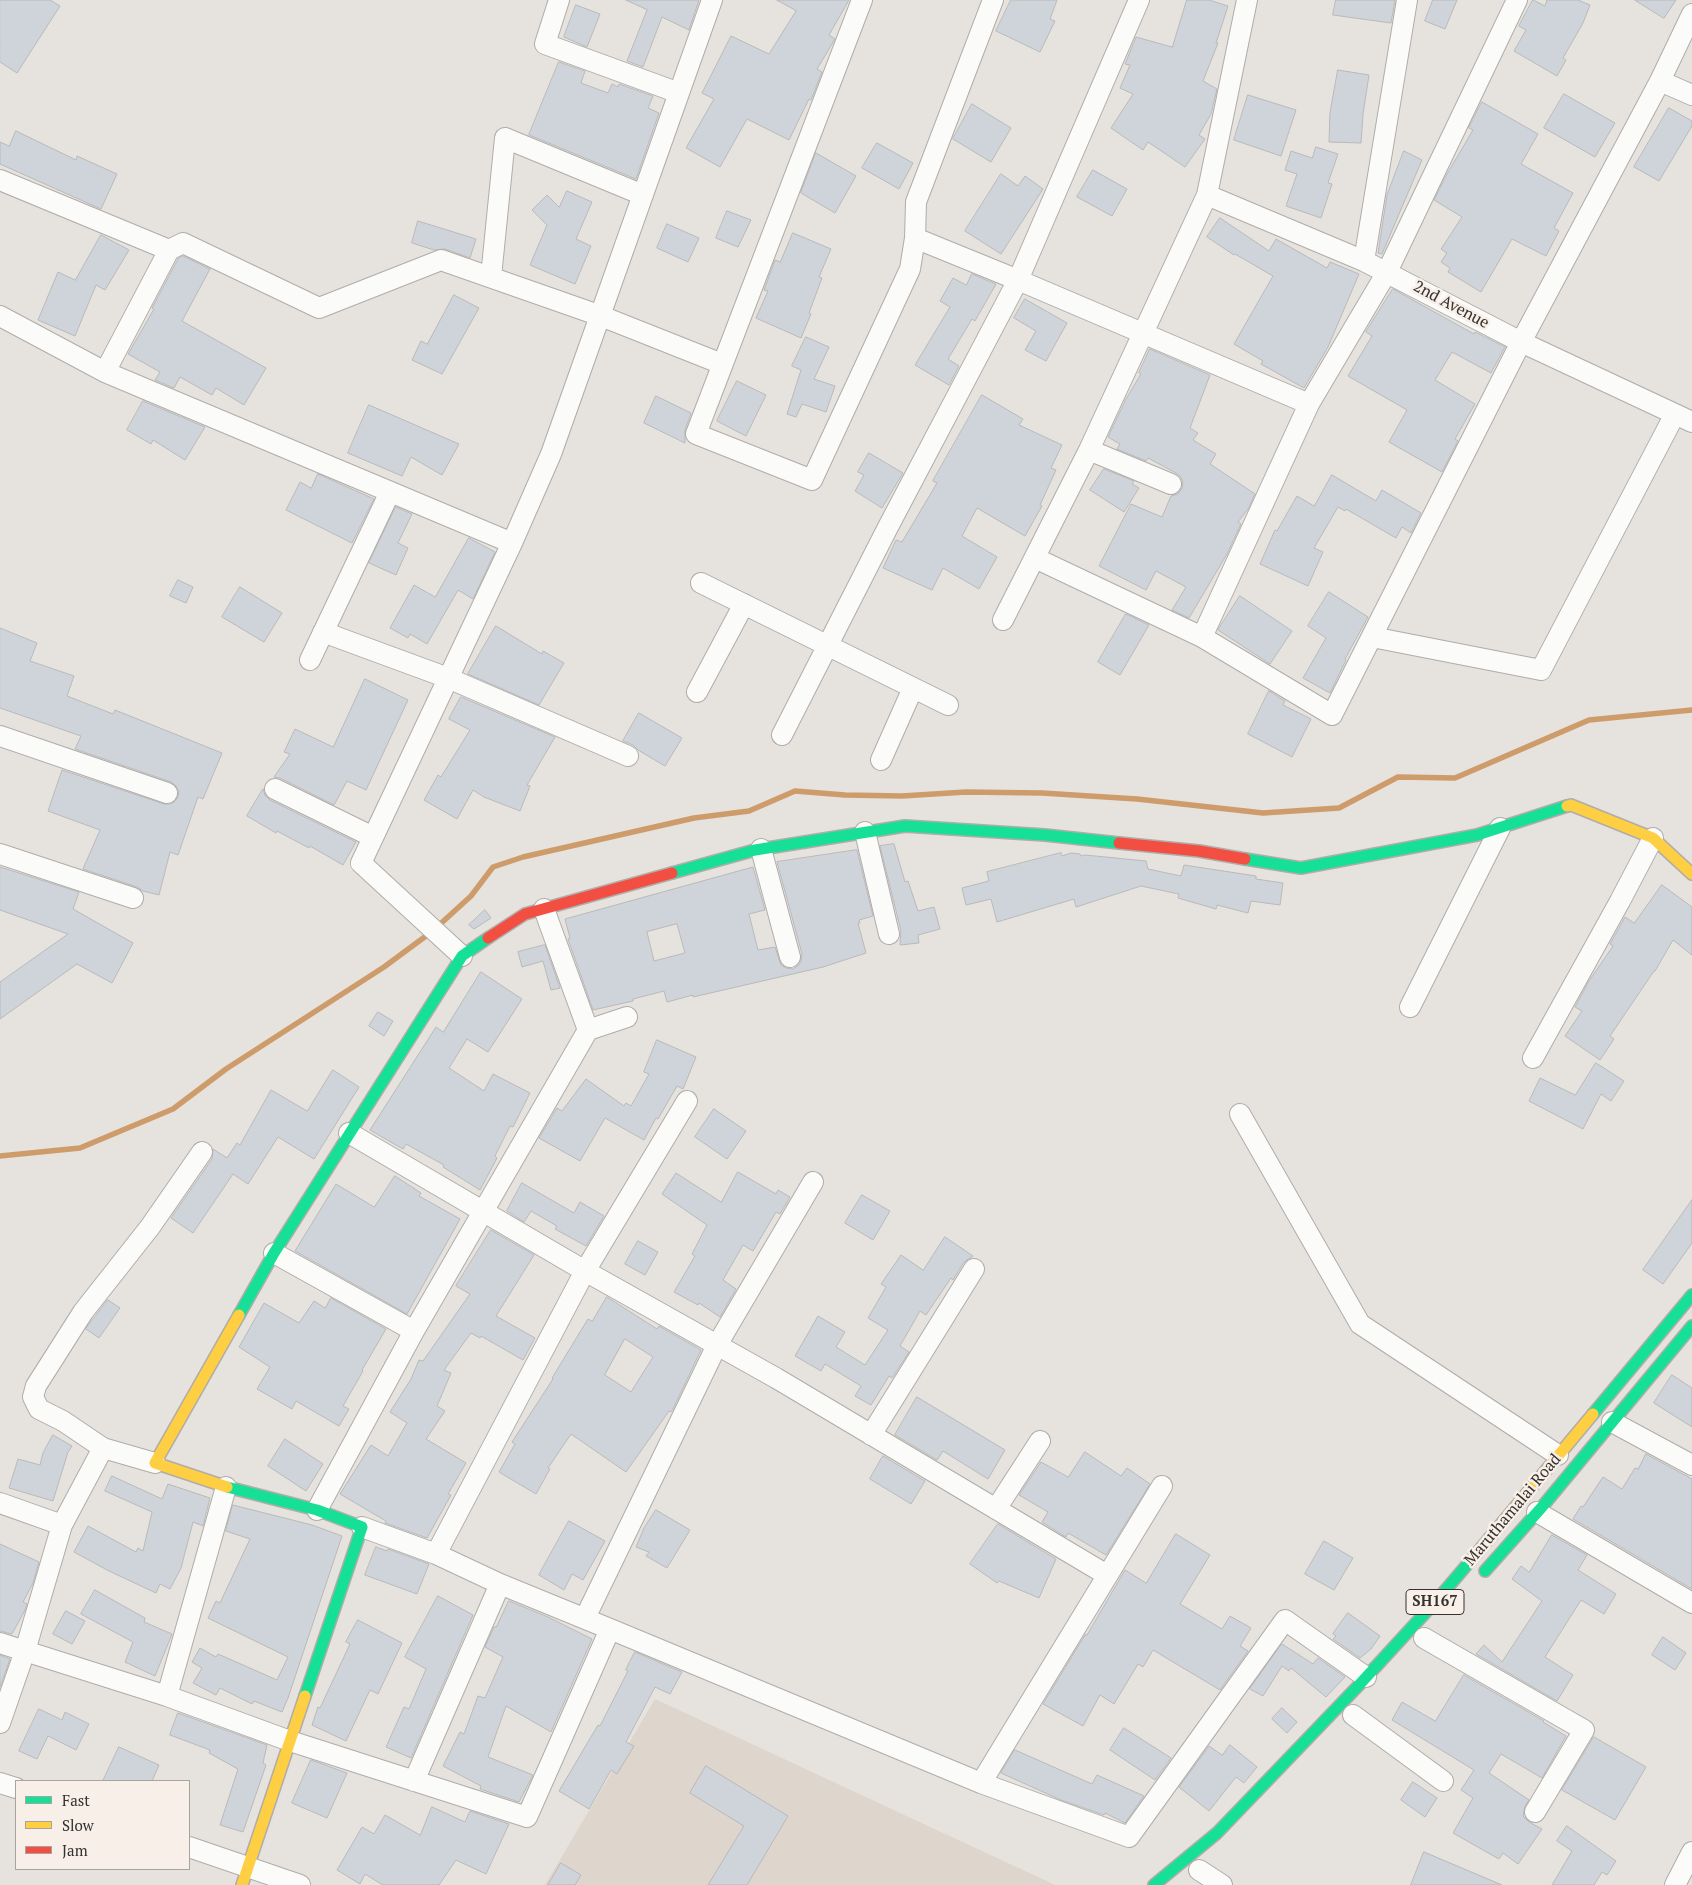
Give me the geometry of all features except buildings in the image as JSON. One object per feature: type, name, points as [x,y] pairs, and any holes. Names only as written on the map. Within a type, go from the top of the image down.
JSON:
[{"type":"street","points":[[559,0],[545,44],[680,93]]},
{"type":"street","points":[[462,956],[361,863],[512,543],[551,454],[712,0]]},
{"type":"street","points":[[862,0],[696,434],[812,480],[910,269],[915,238],[916,202],[993,0]]},
{"type":"street","points":[[782,735],[1018,280],[1139,0]]},
{"type":"street","points":[[1003,620],[1089,450],[1207,195],[1247,0]]},
{"type":"street","points":[[1364,260],[1407,0]]},
{"type":"street","points":[[1202,637],[1309,404],[1387,272],[1517,0]]},
{"type":"street","points":[[1035,558],[1202,637],[1332,716],[1521,342],[1660,81],[1692,14]]},
{"type":"street","points":[[1660,81],[1692,95]]},
{"type":"street","points":[[491,277],[505,138],[643,195]]},
{"type":"street","points":[[0,180],[169,250]]},
{"type":"street","name":"2nd Avenue","points":[[1207,195],[1364,260],[1521,342],[1683,418]]},
{"type":"street","points":[[915,238],[1309,404]]},
{"type":"street","points":[[105,372],[169,250],[183,243],[319,308],[442,260],[600,316],[722,364]]},
{"type":"street","points":[[0,316],[105,372],[512,543]]},
{"type":"street","points":[[1372,637],[1541,670],[1683,418]]},
{"type":"street","points":[[1089,450],[1171,484]]},
{"type":"street","points":[[310,660],[390,492]]},
{"type":"street","points":[[701,583],[827,647],[948,705]]},
{"type":"street","points":[[697,692],[744,604]]},
{"type":"street","points":[[323,632],[448,678],[628,756]]},
{"type":"street","points":[[881,760],[913,688]]},
{"type":"street","points":[[0,736],[168,793]]},
{"type":"street","points":[[275,789],[373,837]]},
{"type":"street","points":[[155,1463],[274,1254],[462,956],[525,914],[761,849],[905,826],[1045,835],[1199,851],[1301,868],[1477,835],[1571,804],[1653,838],[1692,874]]},
{"type":"street","points":[[1410,1007],[1500,828]]},
{"type":"street","points":[[865,832],[889,934]]},
{"type":"street","points":[[1533,1058],[1620,902],[1653,838]]},
{"type":"street","points":[[761,849],[790,957]]},
{"type":"street","points":[[0,854],[133,898]]},
{"type":"street","points":[[544,909],[588,1030]]},
{"type":"street","points":[[317,1510],[414,1331],[588,1030],[627,1017]]},
{"type":"street","points":[[436,1554],[585,1271],[687,1101]]},
{"type":"street","points":[[1240,1114],[1360,1324],[1558,1455]]},
{"type":"street","points":[[349,1133],[585,1271],[717,1345],[1107,1575]]},
{"type":"street","points":[[202,1152],[134,1248],[83,1312],[36,1386],[33,1397],[39,1409],[63,1421],[103,1448],[226,1487],[317,1510],[436,1554],[500,1584],[981,1783],[1129,1837],[1286,1620],[1366,1677]]},
{"type":"street","points":[[585,1618],[717,1345],[813,1182]]},
{"type":"street","points":[[274,1254],[414,1331]]},
{"type":"street","points":[[871,1435],[974,1269]]},
{"type":"street","name":"Maruthamalai Road","points":[[1154,1885],[1218,1833],[1437,1600],[1692,1295]]},
{"type":"street","name":"Maruthamalai Road","points":[[1477,1580],[1537,1512],[1692,1326]]},
{"type":"street","points":[[1612,1422],[1692,1465]]},
{"type":"street","points":[[996,1509],[1040,1441]]},
{"type":"street","points":[[0,1722],[25,1651],[62,1525],[103,1448]]},
{"type":"street","points":[[981,1783],[1162,1486]]},
{"type":"street","points":[[167,1696],[226,1487]]},
{"type":"street","points":[[0,1503],[62,1525]]},
{"type":"street","points":[[1537,1512],[1692,1603]]},
{"type":"street","points":[[246,1876],[362,1527]]},
{"type":"street","points":[[414,1781],[500,1584]]},
{"type":"street","points":[[0,1643],[167,1696],[290,1741],[527,1817],[610,1629]]},
{"type":"street","points":[[1424,1638],[1584,1730],[1535,1812]]},
{"type":"street","points":[[1353,1715],[1443,1781]]},
{"type":"street","points":[[0,1782],[15,1788]]},
{"type":"street","points":[[190,1848],[246,1876],[300,1885]]},
{"type":"street","points":[[1675,1885],[1692,1852]]},
{"type":"street","points":[[1200,1870],[1222,1885]]},
{"type":"shaded area","points":[[655,1699],[1055,1885],[545,1885]]},
{"type":"waterway","points":[[437,927],[471,896],[493,867],[523,857],[694,818],[749,811],[795,791],[845,795],[902,796],[966,792],[1042,793],[1137,799],[1263,813],[1339,808],[1398,777],[1455,778],[1589,720],[1692,710]]},
{"type":"waterway","points":[[0,1156],[80,1148],[173,1109],[226,1069],[384,967],[430,933]]},
{"type":"traffic: fast","points":[[1245,859],[1301,868],[1477,835],[1567,806]]},
{"type":"traffic: fast","points":[[672,873],[755,850],[905,826],[1045,835],[1119,843]]},
{"type":"traffic: fast","points":[[239,1315],[274,1253],[462,956],[488,938]]},
{"type":"traffic: fast","points":[[1593,1414],[1692,1295]]},
{"type":"traffic: fast","points":[[1485,1571],[1542,1507],[1692,1326]]},
{"type":"traffic: fast","points":[[227,1487],[317,1510],[362,1527],[305,1696]]},
{"type":"traffic: fast","points":[[1154,1885],[1217,1833],[1359,1685],[1437,1600],[1477,1553]]},
{"type":"traffic: slow","points":[[1567,806],[1571,805],[1653,838],[1692,874]]},
{"type":"traffic: slow","points":[[227,1487],[155,1463],[239,1315]]},
{"type":"traffic: slow","points":[[1477,1553],[1593,1414]]},
{"type":"traffic: slow","points":[[242,1885],[305,1696]]},
{"type":"traffic: jam","points":[[1119,843],[1199,851],[1245,859]]},
{"type":"traffic: jam","points":[[488,938],[525,914],[672,873]]}]
